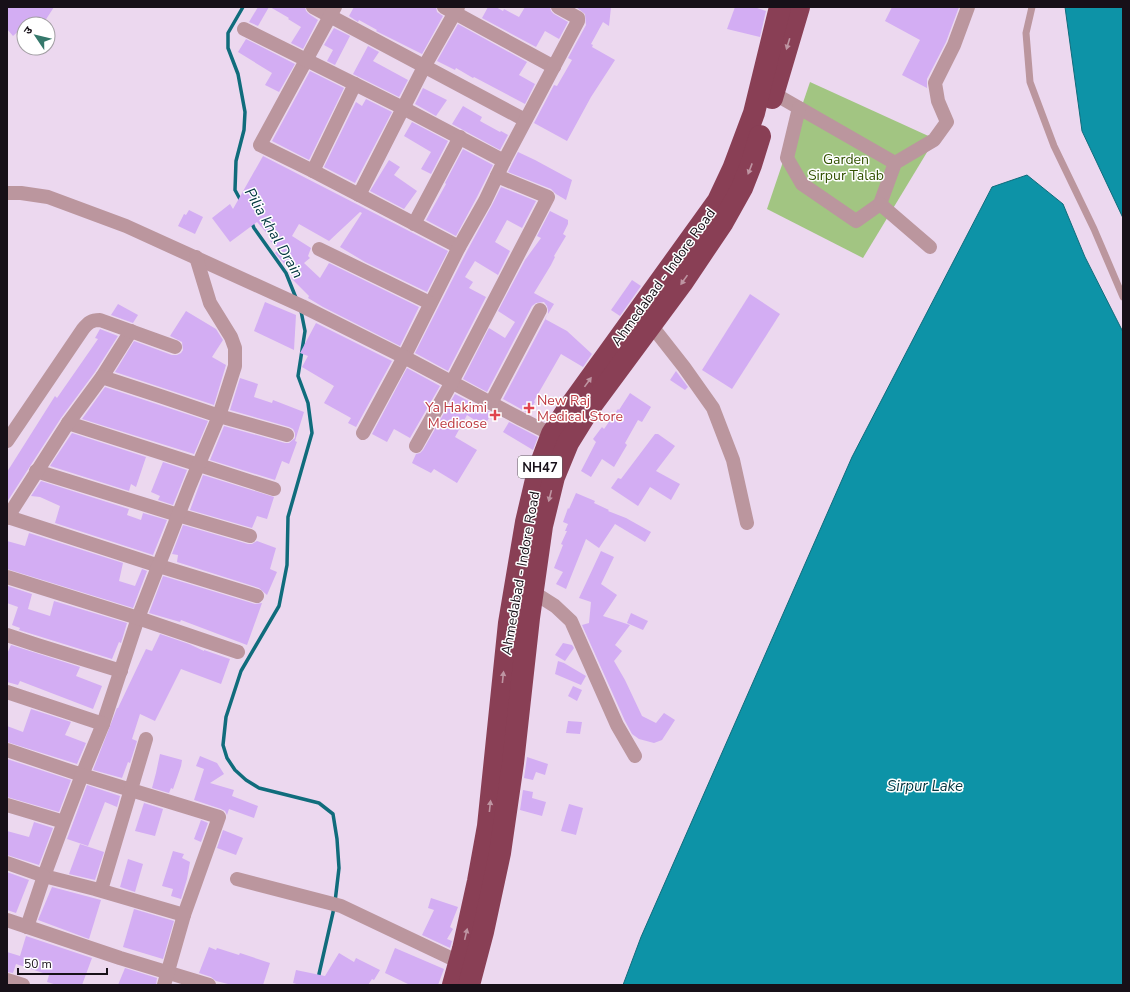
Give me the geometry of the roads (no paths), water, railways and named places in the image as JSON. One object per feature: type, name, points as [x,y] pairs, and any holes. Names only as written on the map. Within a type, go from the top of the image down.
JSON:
[{"type":"highway","name":"Ahmedabad - Indore Road","points":[[453,985],[478,881],[488,826],[509,623],[526,522],[538,471],[560,439],[591,406],[682,283],[723,222],[742,188],[752,165],[773,93],[789,9]]},
{"type":"highway","name":"Ahmedabad - Indore Road","points":[[469,985],[483,932],[500,853],[513,763],[542,526],[554,477],[566,412],[718,201],[734,169],[789,9]]},
{"type":"street","points":[[313,7],[332,12],[424,67],[525,120]]},
{"type":"street","points":[[363,433],[578,21],[578,18],[574,15],[558,7]]},
{"type":"street","points":[[798,108],[787,158],[802,184],[856,221],[880,204],[895,163],[934,140],[947,122],[938,101],[935,83],[954,46],[968,7]]},
{"type":"street","points":[[359,195],[452,9],[554,67]]},
{"type":"street","points":[[332,12],[260,145],[459,247]]},
{"type":"street","points":[[244,28],[504,161]]},
{"type":"street","points":[[313,171],[355,84]]},
{"type":"street","points":[[773,93],[895,163]]},
{"type":"street","points":[[414,224],[460,138]]},
{"type":"street","points":[[416,446],[452,382],[548,197],[497,176]]},
{"type":"street","points":[[7,193],[21,193],[48,197],[126,226],[196,257],[302,306],[404,357],[521,420],[560,439]]},
{"type":"street","points":[[880,204],[930,247]]},
{"type":"street","points":[[319,248],[430,303]]},
{"type":"street","points":[[27,927],[64,822],[103,724],[138,618],[198,464],[219,416],[235,366],[235,348],[231,337],[210,302],[196,257]]},
{"type":"street","points":[[491,403],[540,310]]},
{"type":"street","points":[[7,442],[88,323],[92,320],[100,320],[175,346]]},
{"type":"street","points":[[651,325],[684,367],[713,408],[733,460],[747,523]]},
{"type":"street","points":[[131,331],[102,377],[68,423],[7,517],[257,596]]},
{"type":"street","points":[[102,377],[219,416],[287,435]]},
{"type":"street","points":[[68,423],[274,489]]},
{"type":"street","points":[[36,471],[250,536]]},
{"type":"street","points":[[7,577],[138,618],[238,652]]},
{"type":"street","points":[[533,592],[555,606],[571,621],[616,725],[635,756]]},
{"type":"street","points":[[7,634],[37,645],[121,671]]},
{"type":"street","points":[[7,692],[103,724]]},
{"type":"street","points":[[101,890],[146,739]]},
{"type":"street","points":[[7,750],[82,775],[220,817],[184,916],[166,979]]},
{"type":"street","points":[[7,805],[64,822]]},
{"type":"street","points":[[7,864],[44,876],[101,890],[184,916]]},
{"type":"street","points":[[237,879],[341,906],[459,962]]},
{"type":"street","points":[[7,920],[120,958],[166,979],[209,985]]},
{"type":"street","points":[[7,980],[23,985]]},
{"type":"lane","points":[[1032,7],[1026,33],[1030,82],[1054,146],[1094,229],[1123,297]]},
{"type":"water","points":[[1065,7],[1123,7],[1123,218],[1082,131]]},
{"type":"water","name":"Sirpur Lake","points":[[1027,175],[1063,204],[1085,257],[1123,332],[1123,985],[623,985],[641,937],[852,457],[992,187]]},
{"type":"waterway","name":"Pilia khal Drain","points":[[241,201],[235,190],[236,161],[244,130],[245,112],[238,74],[228,48],[228,33],[243,7]]},
{"type":"waterway","name":"Pilia khal Drain","points":[[251,221],[254,228],[286,273],[296,298]]},
{"type":"waterway","name":"Pilia khal Drain","points":[[301,311],[305,331],[298,376],[308,403],[312,433],[288,517],[287,565],[279,606],[241,671],[226,717],[223,745],[227,758],[235,770],[246,780],[259,788],[319,803],[333,814],[337,839],[339,868],[335,902]]},
{"type":"waterway","name":"Pilia khal Drain","points":[[319,985],[319,974],[334,908]]},
{"type":"place","name":"New Raj Medical Store","points":[[529,408]]},
{"type":"place","name":"Ya Hakimi Medicose","points":[[495,415]]},
{"type":"park label","name":"Garden Sirpur Talab","points":[[846,168]]}]
